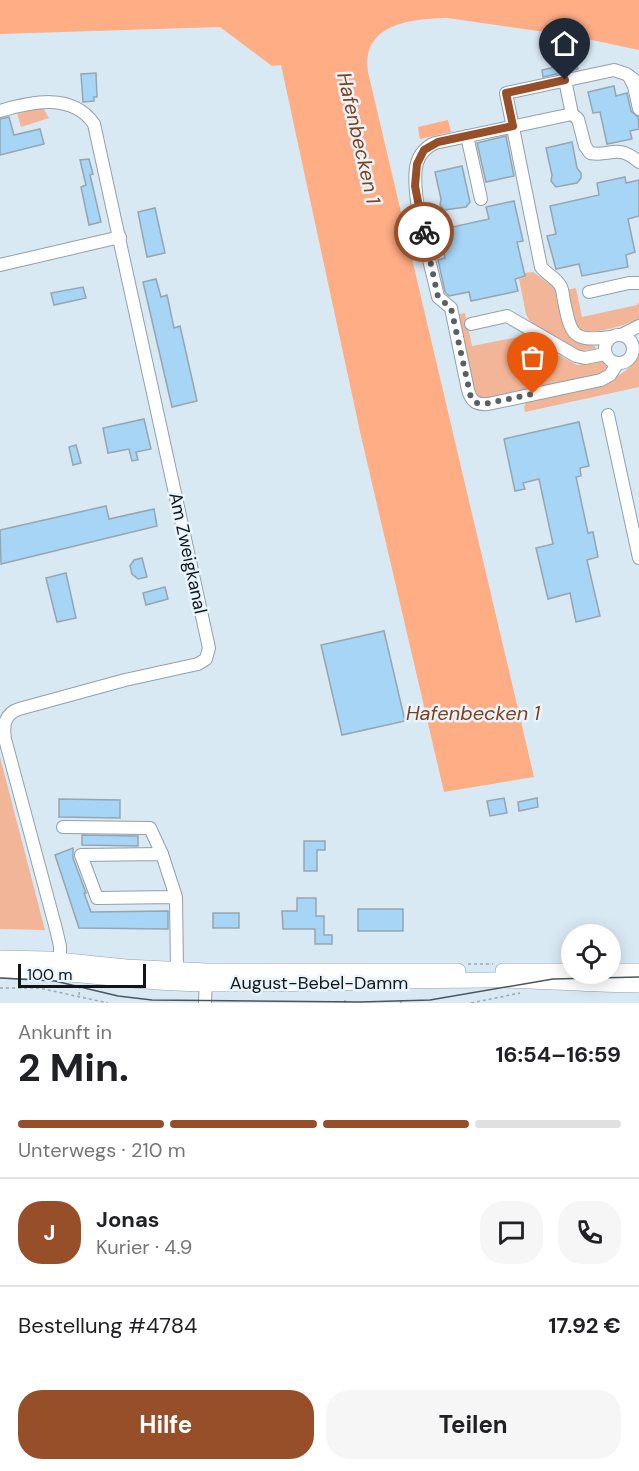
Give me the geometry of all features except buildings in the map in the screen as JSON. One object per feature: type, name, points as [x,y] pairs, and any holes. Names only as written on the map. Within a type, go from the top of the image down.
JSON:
[{"type":"main road","name":"August-Bebel-Damm","points":[[0,958],[60,966],[177,970],[206,977],[356,983],[504,980],[639,985]]},
{"type":"main road","name":"August-Bebel-Damm","points":[[0,970],[60,966],[111,978],[561,971]]},
{"type":"main road","points":[[621,971],[639,971]]},
{"type":"street","points":[[639,83],[628,75],[614,70],[506,93],[542,268],[561,287],[569,323],[574,333],[588,338],[616,336],[639,327]]},
{"type":"street","points":[[628,75],[634,86],[639,109]]},
{"type":"street","points":[[565,80],[572,114],[578,119],[585,146],[590,153],[617,150],[638,159]]},
{"type":"street","name":"Am Zweigkanal","points":[[0,111],[30,102],[44,101],[70,106],[94,123],[208,646],[205,660],[198,664],[125,680],[19,709],[10,713],[3,721],[5,739],[60,946],[60,966]]},
{"type":"street","points":[[572,114],[438,142],[426,148],[418,160],[415,186],[438,297],[451,308],[471,398],[477,403],[486,404],[601,380],[610,375],[617,364],[627,361],[633,351],[630,340],[616,336]]},
{"type":"street","points":[[467,136],[481,199]]},
{"type":"street","points":[[0,266],[120,237]]},
{"type":"street","points":[[589,292],[639,283]]},
{"type":"street","points":[[471,324],[507,316],[576,356],[585,358],[605,354]]},
{"type":"street","points":[[616,336],[605,345],[605,354],[609,360],[617,364]]},
{"type":"street","points":[[608,415],[639,558]]},
{"type":"street","points":[[63,827],[150,828],[162,854],[176,897],[177,970]]},
{"type":"street","points":[[162,854],[81,855],[97,898],[176,897]]},
{"type":"street","points":[[205,1003],[206,977]]},
{"type":"path","points":[[0,988],[39,988],[108,1003]]},
{"type":"path","points":[[345,998],[345,1003]]},
{"type":"shaded area","points":[[43,108],[49,118],[21,127],[17,113]]},
{"type":"shaded area","points":[[533,272],[554,287],[563,324],[569,337],[595,346],[596,349],[581,351],[530,322],[526,314],[519,279],[525,277],[524,273]]},
{"type":"shaded area","points":[[576,288],[582,317],[637,305],[639,302],[639,320],[598,331],[575,327],[567,290]]},
{"type":"shaded area","points":[[465,313],[472,346],[523,336],[577,365],[602,361],[607,365],[607,370],[599,375],[596,373],[596,376],[488,399],[479,398],[474,393],[456,315]]},
{"type":"shaded area","points":[[639,350],[639,387],[525,412],[524,407],[527,400],[574,391],[609,380],[623,372],[633,362]]},
{"type":"shaded area","points":[[0,757],[45,930],[0,929]]},
{"type":"water","name":"Hafenbecken 1","points":[[0,0],[639,0],[639,50],[573,36],[447,18],[419,20],[392,27],[372,43],[368,56],[368,72],[534,777],[444,792],[361,436],[281,65],[272,66],[220,27],[0,34]]},
{"type":"water","points":[[448,120],[451,132],[420,139],[418,127]]},
{"type":"tram line","points":[[0,978],[55,981],[118,996],[152,1000],[360,1002],[430,1000],[553,979],[639,977]]},
{"type":"way so far","points":[[424,232],[438,297],[451,308],[468,390],[473,401],[484,404],[533,394]]},
{"type":"route","points":[[424,232],[415,186],[417,164],[424,150],[438,142],[513,126],[506,93],[565,80]]}]
